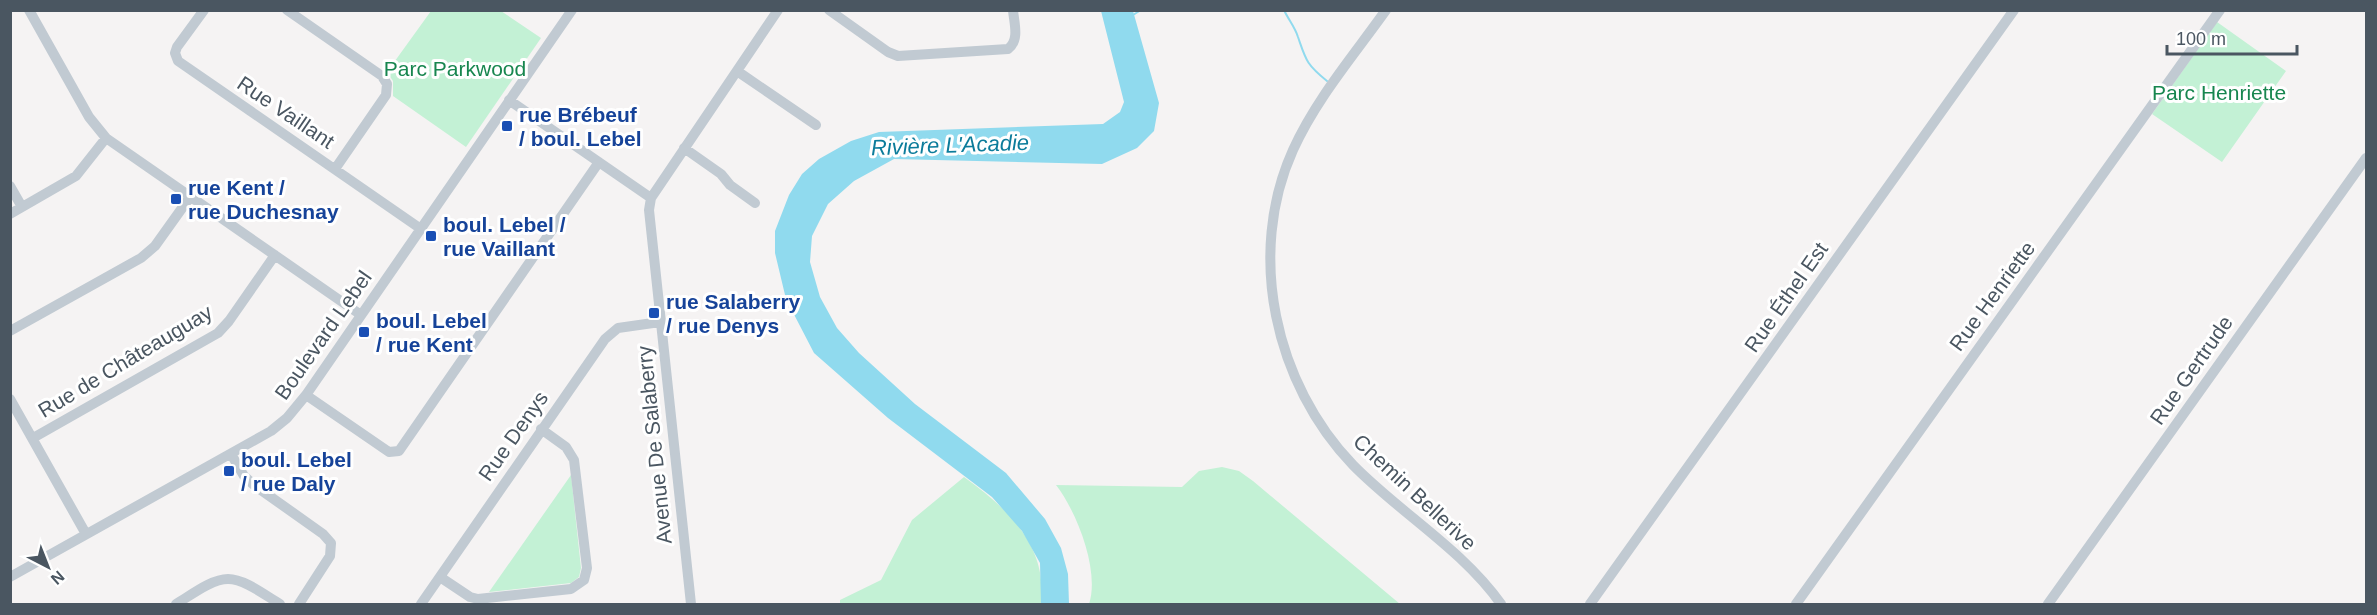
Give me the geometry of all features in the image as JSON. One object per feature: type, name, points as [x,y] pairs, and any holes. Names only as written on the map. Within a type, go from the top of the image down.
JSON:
[{"type":"street","points":[[28,10],[89,117],[106,138],[361,315]]},
{"type":"street","name":"Rue Vaillant","points":[[204,10],[176,50],[178,61],[421,229]]},
{"type":"street","points":[[287,10],[382,76],[387,84],[386,95],[335,169]]},
{"type":"street","name":"Boulevard Lebel","points":[[10,577],[231,454],[282,423],[306,395],[572,10]]},
{"type":"street","points":[[509,100],[651,198],[778,10]]},
{"type":"street","points":[[829,10],[888,52],[907,57],[1008,49],[1015,41],[1013,10]]},
{"type":"street","name":"Chemin Bellerive","points":[[1386,10],[1311,117],[1289,160],[1280,189],[1273,231],[1271,277],[1276,317],[1285,353],[1296,382],[1311,411],[1335,444],[1372,484],[1474,572],[1501,604]]},
{"type":"street","name":"Rue Éthel Est","points":[[1590,604],[2014,10]]},
{"type":"street","name":"Rue Henriette","points":[[1796,604],[2220,10]]},
{"type":"street","points":[[737,71],[816,125]]},
{"type":"street","points":[[10,214],[76,176],[106,138]]},
{"type":"street","points":[[684,148],[721,174],[730,185],[755,203]]},
{"type":"street","name":"Rue Gertrude","points":[[2048,604],[2367,158]]},
{"type":"street","points":[[306,395],[389,452],[399,451],[599,162]]},
{"type":"street","points":[[10,186],[22,207]]},
{"type":"street","points":[[10,331],[141,258],[155,246],[190,197]]},
{"type":"street","name":"Avenue De Salaberry","points":[[651,198],[648,215],[691,604]]},
{"type":"street","name":"Rue de Châteauguay","points":[[33,438],[218,333],[229,321],[275,255]]},
{"type":"street","name":"Rue Denys","points":[[421,604],[541,429],[611,332],[623,327],[660,322]]},
{"type":"street","points":[[10,399],[86,534]]},
{"type":"street","points":[[440,577],[470,597],[478,599],[571,589],[584,580],[587,568],[574,460],[566,447],[541,429]]},
{"type":"street","points":[[231,454],[242,472],[254,485],[323,534],[331,543],[330,556],[298,604]]},
{"type":"street","points":[[176,604],[227,579],[242,583],[280,604]]},
{"type":"green space","name":"Parc Parkwood","points":[[431,11],[501,11],[541,38],[466,147],[393,96],[393,81],[387,72]]},
{"type":"green space","name":"Parc Henriette","points":[[2217,22],[2286,71],[2222,162],[2152,114]]},
{"type":"green space","points":[[1222,467],[1239,471],[1253,481],[1400,604],[1089,604],[1092,591],[1089,559],[1072,510],[1056,485],[1182,487],[1199,471]]},
{"type":"green space","points":[[571,475],[581,568],[579,577],[571,583],[489,592]]},
{"type":"green space","points":[[964,477],[1009,515],[1031,546],[1038,564],[1041,604],[829,604],[840,603],[840,600],[881,580],[912,520]]},
{"type":"water","name":"Rivière L'Acadie","points":[[1101,11],[1133,11],[1159,103],[1154,131],[1137,148],[1102,164],[894,159],[854,181],[828,204],[812,236],[810,262],[820,297],[837,328],[859,353],[915,404],[1006,473],[1045,519],[1061,548],[1068,574],[1069,604],[1041,604],[1040,563],[1022,531],[992,497],[888,418],[814,353],[786,299],[775,253],[775,231],[789,195],[802,174],[819,159],[851,141],[879,132],[1103,124],[1120,112],[1124,102]]},
{"type":"waterway","points":[[1133,15],[1141,10]]},
{"type":"waterway","points":[[1284,10],[1308,61],[1327,81]]},
{"type":"place","name":"rue Brébeuf / boul. Lebel","points":[[507,126]]},
{"type":"place","name":"rue Kent / rue Duchesnay","points":[[176,199]]},
{"type":"place","name":"boul. Lebel / rue Vaillant","points":[[431,236]]},
{"type":"place","name":"rue Salaberry / rue Denys","points":[[654,313]]},
{"type":"place","name":"boul. Lebel / rue Kent","points":[[364,332]]},
{"type":"place","name":"boul. Lebel / rue Daly","points":[[229,471]]}]
